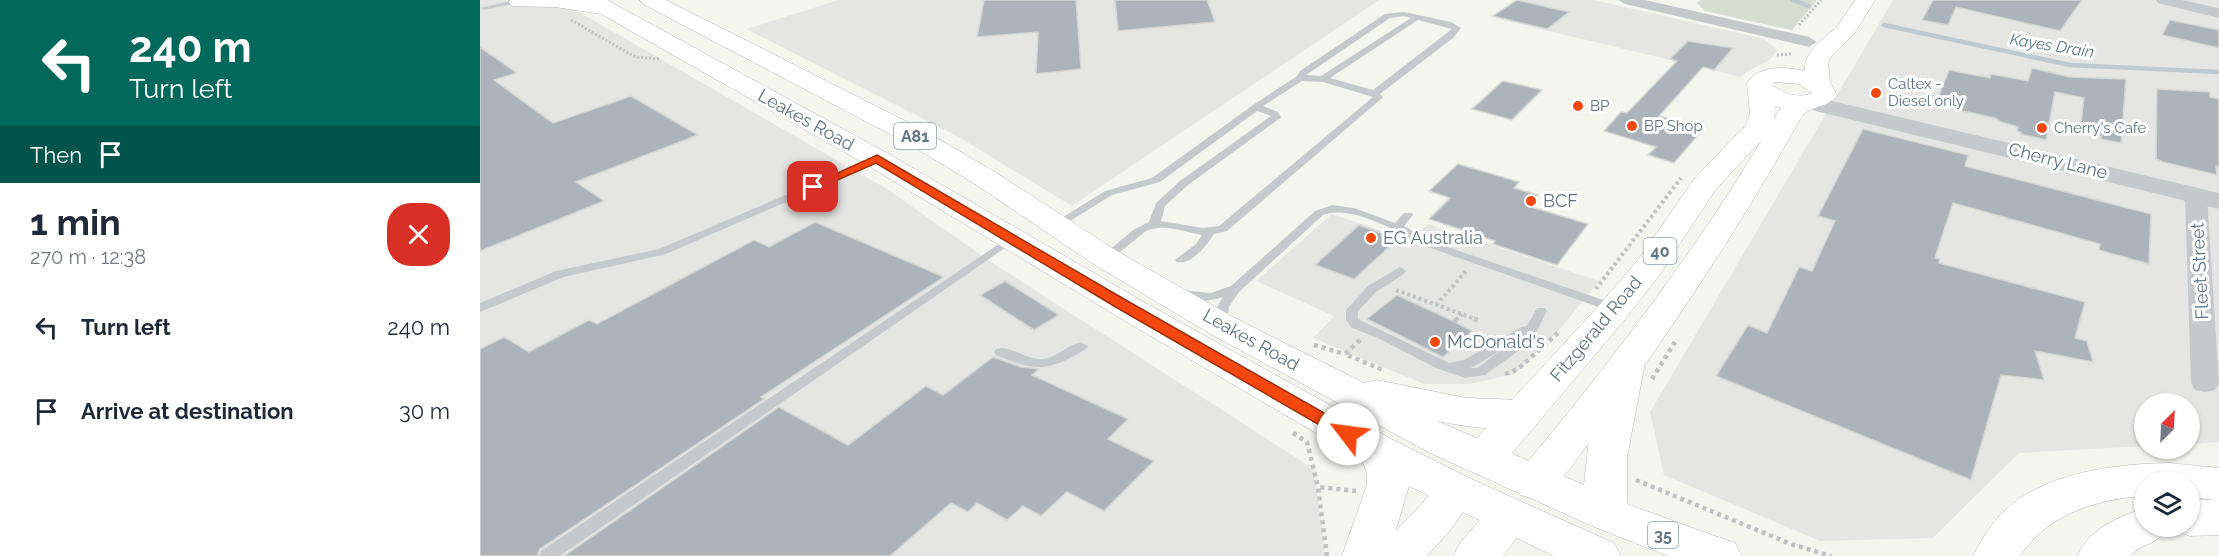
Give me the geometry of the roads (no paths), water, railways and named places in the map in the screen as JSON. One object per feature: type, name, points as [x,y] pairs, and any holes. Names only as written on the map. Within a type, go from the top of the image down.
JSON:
[{"type":"main road","name":"Leakes Road","points":[[650,0],[916,136],[1058,224],[1106,258],[1221,325],[1444,442],[1469,475]]},
{"type":"main road","points":[[1815,34],[1785,69],[1767,82],[1772,96],[1812,94],[1816,63],[1824,50],[1846,29],[1865,0]]},
{"type":"main road","points":[[519,1],[599,4]]},
{"type":"main road","name":"Leakes Road","points":[[599,4],[877,159],[1379,452],[1469,475]]},
{"type":"main road","name":"Fitzgerald Road","points":[[1399,556],[1437,516],[1521,414],[1572,360],[1602,304],[1649,267],[1705,184],[1758,128],[1763,114],[1767,82]]},
{"type":"main road","name":"40","points":[[1522,499],[1639,372],[1791,112],[1812,94]]},
{"type":"main road","points":[[1607,514],[1603,475],[1606,447],[1639,372]]},
{"type":"main road","points":[[1326,381],[1468,414],[1485,416],[1521,414]]},
{"type":"main road","points":[[1365,556],[1388,485],[1388,474],[1379,452]]},
{"type":"main road","points":[[1469,475],[1522,499],[1598,556]]},
{"type":"main road","points":[[1996,556],[2023,521],[2052,502],[2084,489],[2161,480],[2219,484]]},
{"type":"main road","points":[[1476,556],[1522,499]]},
{"type":"main road","name":"35","points":[[1522,499],[1607,514],[1718,556]]},
{"type":"main road","points":[[2200,518],[2219,517]]},
{"type":"main road","points":[[2100,556],[2120,537],[2134,531]]},
{"type":"street","points":[[1624,0],[1674,11],[1815,34]]},
{"type":"street","points":[[1674,11],[1688,0]]},
{"type":"street","points":[[2163,0],[2219,13]]},
{"type":"street","name":"Cherry Lane","points":[[1812,94],[1897,122],[2207,198]]},
{"type":"street","name":"Fleet Street","points":[[2205,383],[2207,198]]},
{"type":"lane","points":[[482,8],[519,1]]},
{"type":"lane","points":[[1058,224],[1109,193],[1156,180],[1304,73],[1388,16],[1404,14],[1457,28],[1450,36],[1375,93]]},
{"type":"lane","points":[[1323,78],[1417,17]]},
{"type":"lane","points":[[1106,258],[1142,230],[1154,225],[1209,233],[1223,230],[1378,97],[1375,93],[1323,78],[1300,78]]},
{"type":"lane","points":[[1154,225],[1160,205],[1184,183],[1276,117],[1275,114],[1256,107]]},
{"type":"lane","points":[[480,308],[560,274],[662,252],[877,159]]},
{"type":"lane","points":[[1221,325],[1223,307],[1235,289],[1326,210],[1339,208],[1397,227],[1416,239],[1602,304]]},
{"type":"lane","points":[[1397,227],[1408,215]]},
{"type":"lane","points":[[1181,260],[1200,246],[1209,233]]},
{"type":"lane","points":[[547,556],[1011,239]]},
{"type":"lane","points":[[1400,271],[1372,289],[1352,309],[1352,320],[1441,365],[1459,367],[1468,364],[1539,317]]},
{"type":"lane","points":[[1167,293],[1212,297],[1235,289]]},
{"type":"lane","points":[[1000,352],[1038,365],[1051,364],[1081,346]]},
{"type":"waterway","name":"Kayes Drain","points":[[1792,0],[1809,6]]},
{"type":"waterway","name":"Kayes Drain","points":[[1884,25],[2070,65],[2219,72]]},
{"type":"place","name":"Caltex - Diesel only","points":[[1876,93]]},
{"type":"place","name":"BP","points":[[1578,106]]},
{"type":"place","name":"BP Shop","points":[[1632,126]]},
{"type":"place","name":"Cherry's Cafe","points":[[2042,128]]},
{"type":"place","name":"BCF","points":[[1531,201]]},
{"type":"place","name":"EG Australia","points":[[1371,238]]},
{"type":"place","name":"McDonald's","points":[[1435,342]]}]
